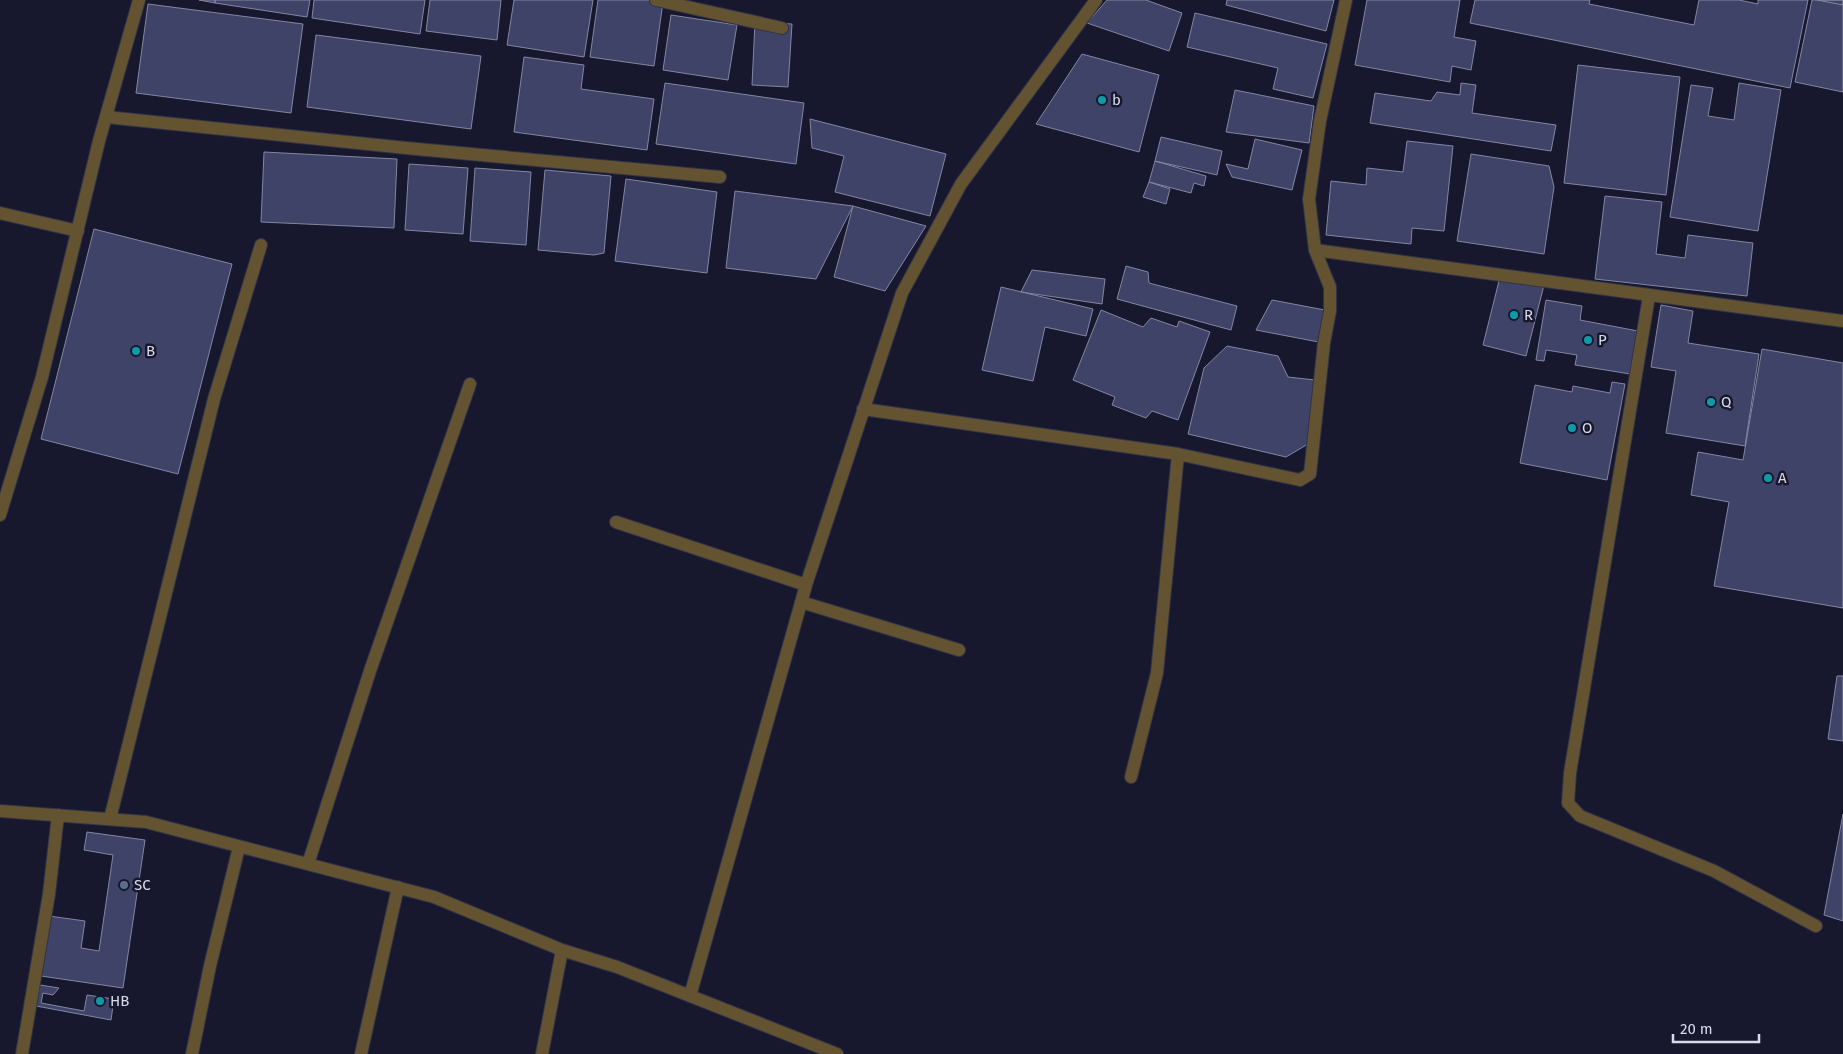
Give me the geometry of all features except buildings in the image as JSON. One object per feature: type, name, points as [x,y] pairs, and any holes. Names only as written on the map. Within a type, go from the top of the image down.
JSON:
[{"type":"street","points":[[0,515],[42,377],[106,117],[139,0]]},
{"type":"street","points":[[656,0],[782,28]]},
{"type":"street","points":[[690,996],[806,585],[902,293],[961,184],[1096,0]]},
{"type":"street","points":[[863,409],[1178,454],[1300,480],[1310,474],[1324,343],[1330,311],[1330,287],[1315,250],[1309,199],[1320,121],[1346,0]]},
{"type":"street","points":[[106,117],[406,148],[720,177]]},
{"type":"street","points":[[0,213],[78,232]]},
{"type":"street","points":[[110,819],[214,399],[261,245]]},
{"type":"street","points":[[1315,250],[1843,321]]},
{"type":"street","points":[[1649,296],[1570,773],[1568,803],[1580,816],[1714,871],[1816,926]]},
{"type":"street","points":[[308,864],[370,671],[470,384]]},
{"type":"street","points":[[1131,777],[1157,673],[1178,454]]},
{"type":"street","points":[[616,522],[806,585]]},
{"type":"street","points":[[801,602],[959,650]]},
{"type":"street","points":[[0,811],[146,822],[434,897],[562,950],[617,967],[834,1054]]},
{"type":"street","points":[[22,1054],[49,894],[58,815]]},
{"type":"street","points":[[192,1054],[210,966],[239,847]]},
{"type":"street","points":[[361,1054],[398,887]]},
{"type":"street","points":[[542,1054],[562,950]]},
{"type":"place","name":"b","points":[[1102,100]]},
{"type":"place","name":"R","points":[[1514,315]]},
{"type":"place","name":"P","points":[[1588,340]]},
{"type":"place","name":"B","points":[[136,351]]},
{"type":"place","name":"Q","points":[[1711,402]]},
{"type":"place","name":"O","points":[[1572,428]]},
{"type":"place","name":"A","points":[[1768,478]]},
{"type":"place","name":"SC","points":[[124,885]]},
{"type":"place","name":"HB","points":[[100,1001]]}]
